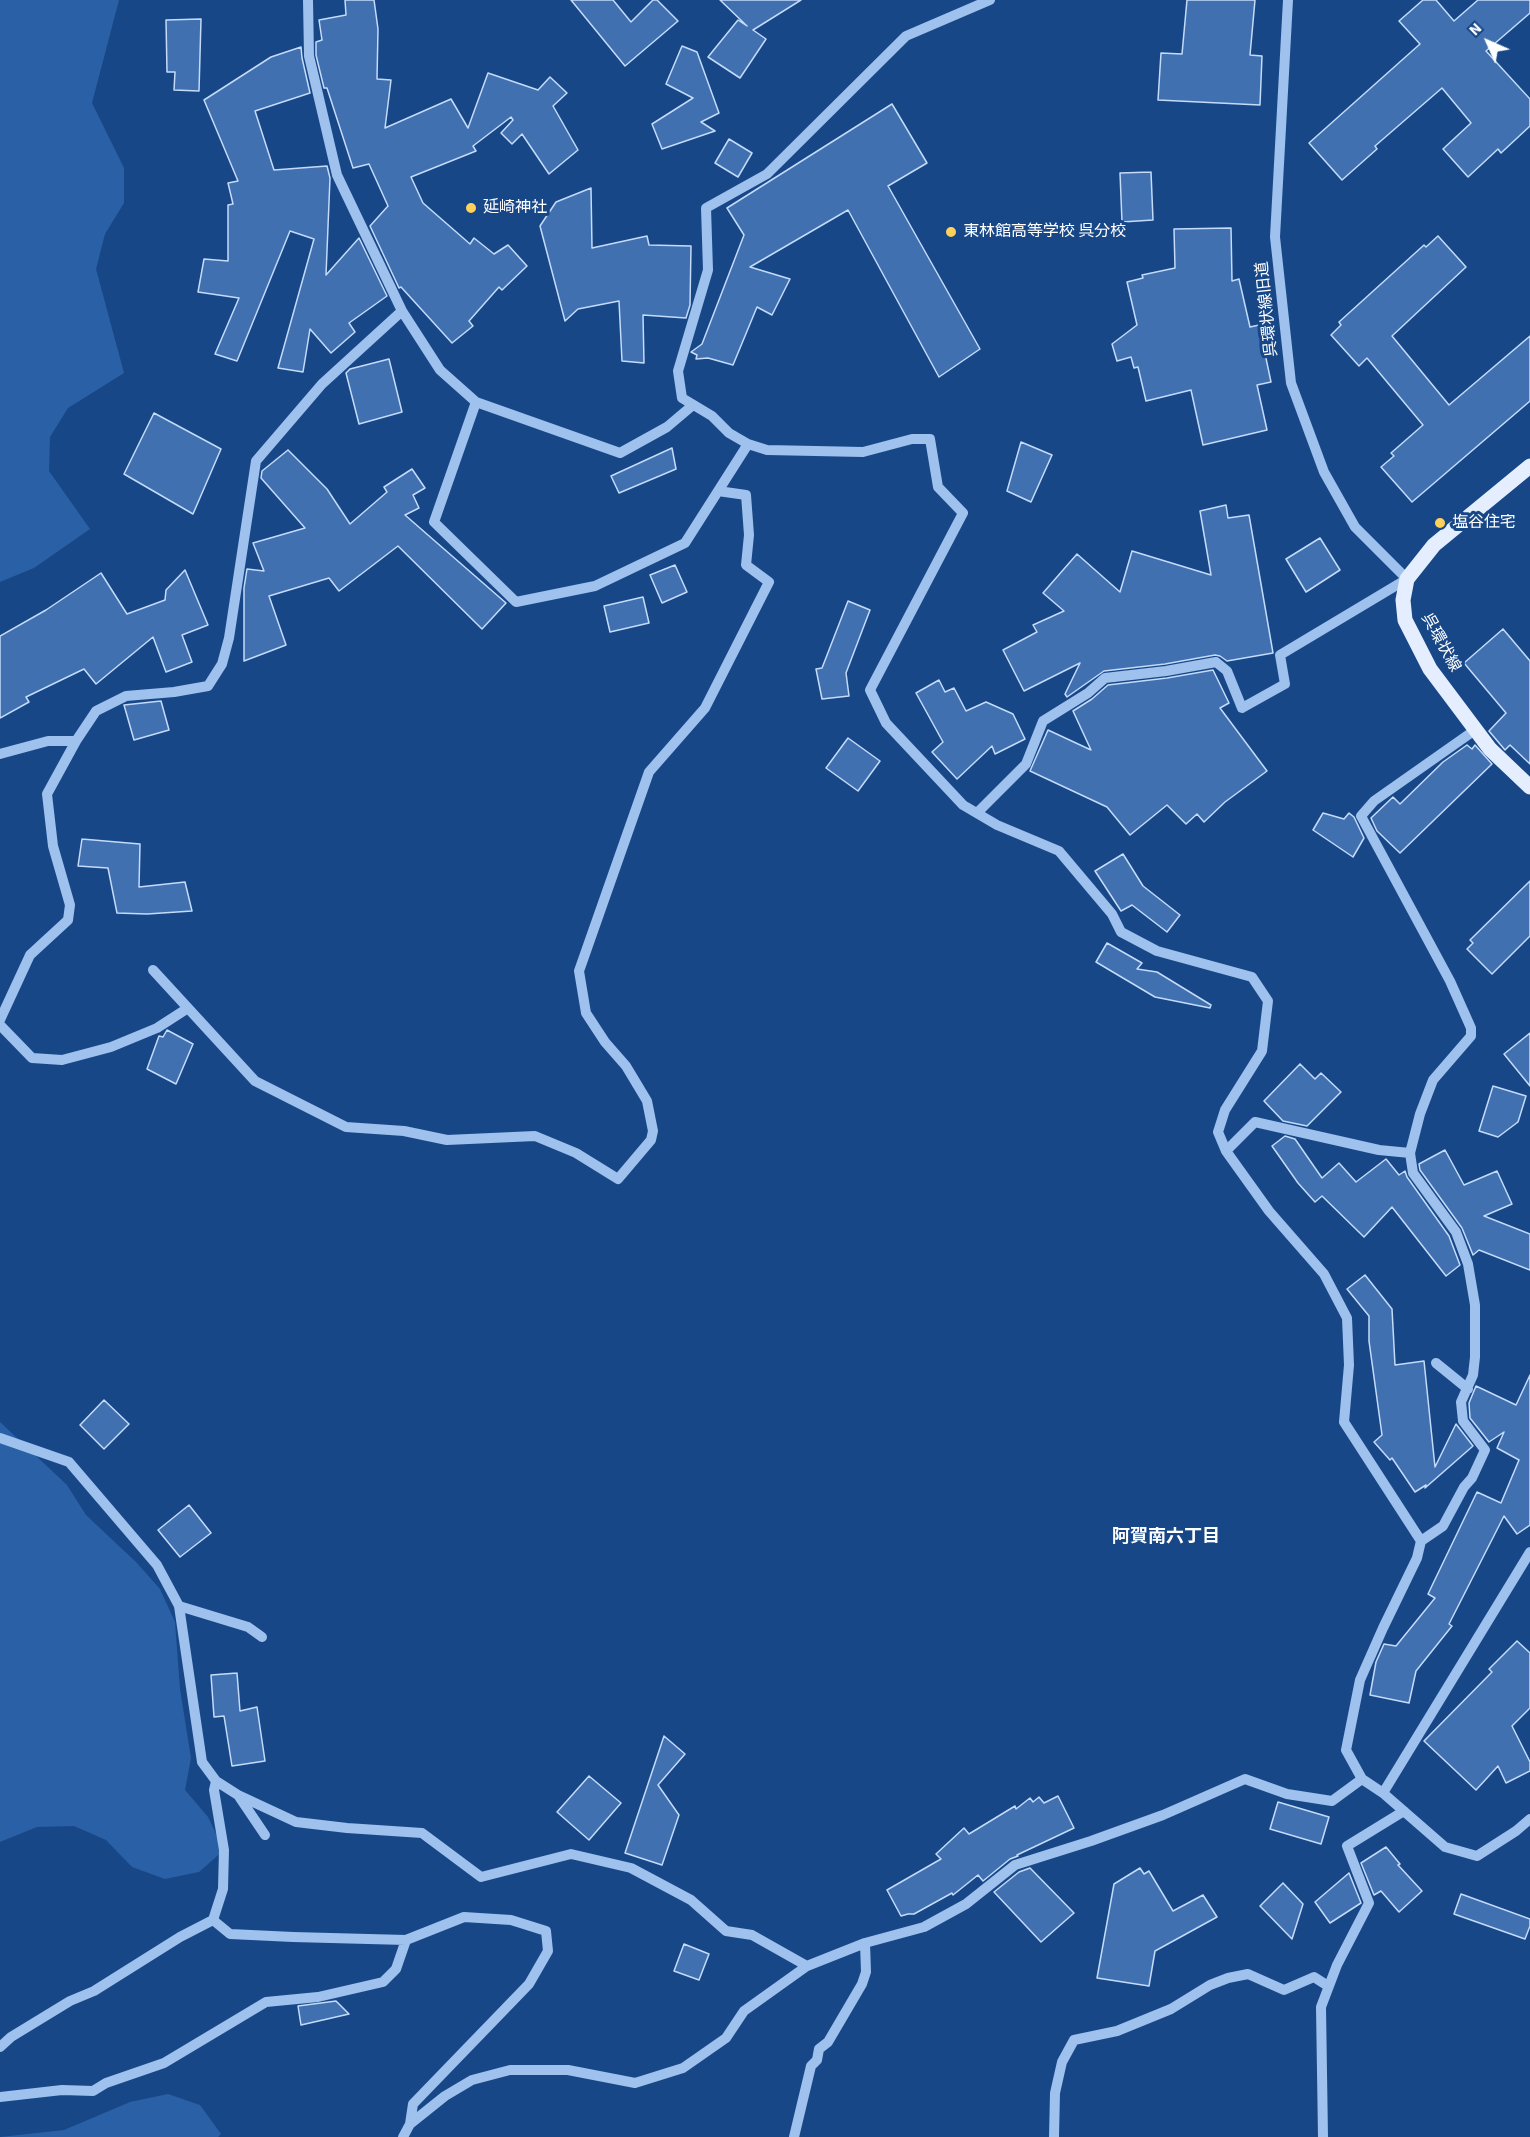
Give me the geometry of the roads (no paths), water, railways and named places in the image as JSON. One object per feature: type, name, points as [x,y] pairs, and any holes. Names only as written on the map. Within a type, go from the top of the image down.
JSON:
[{"type":"main road","points":[[1407,579],[1434,545],[1530,466]]},
{"type":"main road","name":"呉環状線","points":[[1407,579],[1403,600],[1405,620],[1430,669],[1490,749],[1530,787]]},
{"type":"street","points":[[308,0],[309,56],[337,176],[402,311],[440,370],[476,402],[620,453],[667,427],[693,405]]},
{"type":"street","points":[[990,0],[906,36],[767,174],[706,208],[708,270],[678,371],[682,398],[712,416],[729,433],[748,444],[766,450],[863,452],[912,439],[930,439],[938,487],[963,513],[870,690],[886,723],[963,805],[997,825],[1059,851],[1112,914],[1121,932],[1157,951],[1252,977],[1268,1001],[1262,1051],[1225,1110],[1218,1132],[1226,1151],[1269,1210],[1324,1274],[1347,1318],[1349,1365],[1344,1422],[1421,1540]]},
{"type":"street","name":"呉環状線旧道","points":[[1288,0],[1275,237],[1291,383],[1324,472],[1355,527],[1407,579]]},
{"type":"street","points":[[0,1020],[30,955],[68,920],[70,905],[53,846],[47,794],[76,741],[96,711],[126,696],[174,692],[208,686],[222,664],[229,638],[256,461],[322,384],[402,311]]},
{"type":"street","points":[[476,402],[434,522],[516,602],[595,586],[685,543],[748,444]]},
{"type":"street","points":[[153,970],[255,1081],[346,1127],[404,1131],[447,1140],[535,1136],[576,1153],[618,1179],[651,1140],[653,1131],[647,1101],[626,1066],[604,1042],[586,1013],[579,971],[649,772],[705,708],[769,582],[746,566],[749,535],[746,495],[718,491]]},
{"type":"street","points":[[977,813],[1026,764],[1043,721],[1088,693],[1105,678],[1216,662],[1227,671],[1242,708],[1285,684],[1280,655],[1407,579]]},
{"type":"street","points":[[1474,730],[1374,801],[1361,816],[1450,981],[1471,1028],[1471,1036],[1433,1080],[1420,1114],[1410,1153],[1413,1173],[1456,1232],[1468,1264],[1475,1305],[1475,1357],[1473,1375],[1461,1402],[1463,1421],[1485,1450],[1472,1478],[1464,1487],[1443,1526],[1421,1540],[1417,1558],[1360,1680],[1346,1750],[1362,1779],[1383,1793],[1445,1847],[1478,1856],[1530,1819]]},
{"type":"street","points":[[0,754],[48,741],[76,741]]},
{"type":"street","points":[[0,1025],[32,1058],[62,1060],[111,1047],[157,1028],[188,1008]]},
{"type":"street","points":[[1226,1151],[1255,1122],[1379,1150],[1410,1153]]},
{"type":"street","points":[[1436,1364],[1468,1389]]},
{"type":"street","points":[[0,1438],[69,1462],[157,1565],[179,1606],[202,1762],[216,1781],[238,1795],[296,1822],[422,1833],[481,1877],[571,1854],[631,1868],[691,1900],[726,1931],[752,1935],[807,1966]]},
{"type":"street","points":[[1383,1793],[1530,1552]]},
{"type":"street","points":[[179,1606],[248,1627],[262,1637]]},
{"type":"street","points":[[410,2124],[445,2096],[472,2080],[510,2070],[568,2070],[635,2083],[683,2068],[726,2038],[744,2011],[807,1966],[865,1943],[924,1927],[966,1904],[1015,1865],[1163,1815],[1245,1779],[1287,1794],[1332,1801],[1362,1779]]},
{"type":"street","points":[[0,2047],[11,2037],[70,2001],[94,1991],[180,1937],[213,1920],[223,1889],[224,1850],[214,1790],[216,1781]]},
{"type":"street","points":[[238,1795],[265,1835]]},
{"type":"street","points":[[1322,2137],[1321,2007],[1328,1986],[1370,1904],[1347,1846],[1404,1811]]},
{"type":"street","points":[[213,1920],[230,1934],[405,1940],[464,1917],[511,1920],[546,1931],[548,1951],[529,1984],[413,2104],[410,2124],[403,2137]]},
{"type":"street","points":[[0,2097],[62,2090],[93,2091],[106,2083],[164,2063],[267,2002],[318,1997],[383,1982],[396,1969],[405,1940]]},
{"type":"street","points":[[794,2137],[811,2066],[817,2060],[819,2049],[828,2042],[862,1984],[866,1972],[865,1943]]},
{"type":"street","points":[[1054,2137],[1055,2093],[1062,2062],[1074,2040],[1117,2031],[1171,2008],[1210,1985],[1228,1978],[1248,1974],[1284,1990],[1314,1977],[1328,1986]]},
{"type":"place","name":"延崎神社","points":[[471,208]]},
{"type":"place","name":"東林館高等学校 呉分校","points":[[951,232]]},
{"type":"place","name":"塩谷住宅","points":[[1440,523]]},
{"type":"district","name":"阿賀南六丁目","points":[[1166,1538]]}]
